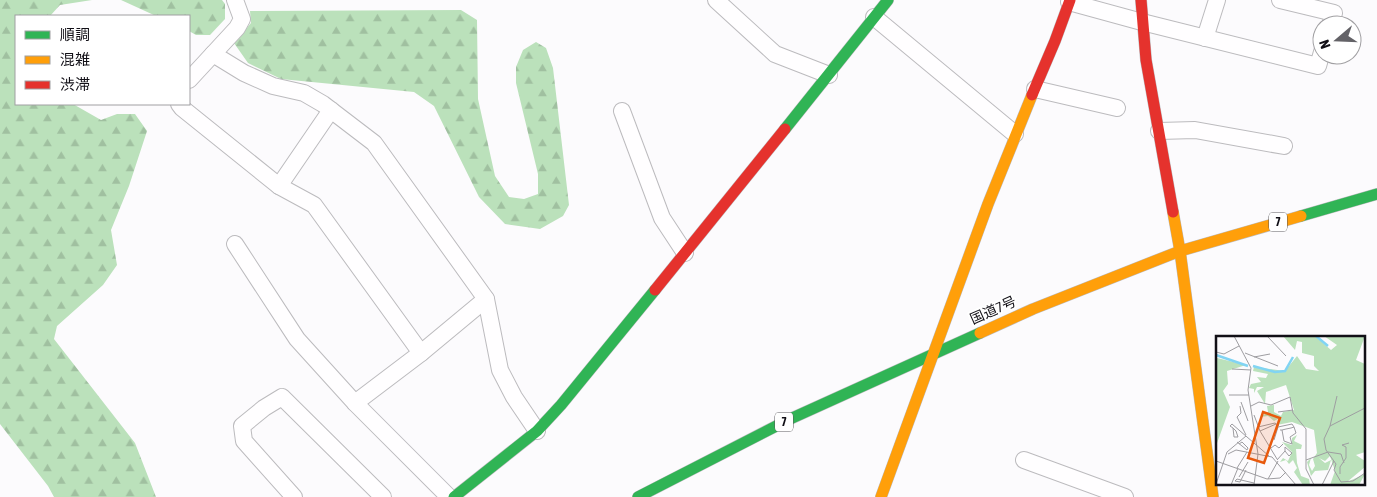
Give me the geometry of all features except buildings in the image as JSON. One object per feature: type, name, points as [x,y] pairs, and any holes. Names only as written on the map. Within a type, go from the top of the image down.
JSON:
[{"type":"main road","points":[[454,497],[537,430],[561,405],[888,0]]},
{"type":"main road","points":[[1140,0],[1146,60],[1180,251],[1213,497]]},
{"type":"main road","points":[[882,497],[972,246],[1015,134],[1059,36],[1070,1]]},
{"type":"main road","name":"国道7号","points":[[640,497],[790,419],[1033,309],[1180,251],[1377,194]]},
{"type":"street","points":[[190,79],[237,28],[242,19],[235,0]]},
{"type":"street","points":[[716,0],[775,54],[828,75]]},
{"type":"street","points":[[1205,38],[1217,0]]},
{"type":"street","points":[[1280,0],[1334,15]]},
{"type":"street","points":[[1070,1],[1142,22],[1312,65]]},
{"type":"street","points":[[874,17],[1015,134]]},
{"type":"street","points":[[213,54],[244,73],[273,86],[304,94],[331,110],[374,142],[486,299],[500,370],[514,397],[537,430]]},
{"type":"street","points":[[1035,89],[1117,108]]},
{"type":"street","points":[[180,105],[279,186],[314,205],[421,354]]},
{"type":"street","points":[[279,186],[331,110]]},
{"type":"street","points":[[622,111],[662,218],[685,253]]},
{"type":"street","points":[[1158,131],[1195,130],[1284,146]]},
{"type":"street","points":[[235,244],[297,339],[356,403],[449,497]]},
{"type":"street","points":[[356,403],[421,354],[486,299]]},
{"type":"street","points":[[294,497],[244,441],[242,426],[264,408],[282,397],[383,497]]},
{"type":"street","points":[[1024,460],[1125,497]]},
{"type":"green space","points":[[0,0],[92,0],[60,5],[51,15],[15,15],[15,105],[75,105],[101,120],[117,114],[135,114],[147,131],[129,186],[111,230],[117,265],[103,285],[57,326],[54,339],[135,443],[156,497],[54,497],[48,486],[0,424]]},
{"type":"green space","points":[[121,0],[222,0],[225,4],[225,19],[210,35],[196,35],[190,32],[190,15],[154,15]]},
{"type":"green space","points":[[461,10],[477,20],[478,99],[495,176],[509,197],[524,199],[538,194],[538,174],[516,83],[516,67],[523,50],[536,42],[546,48],[553,68],[569,205],[563,216],[540,229],[505,224],[479,197],[434,106],[414,92],[281,79],[248,63],[234,43],[251,23],[250,11]]},
{"type":"traffic: fast","points":[[785,129],[888,0]]},
{"type":"traffic: fast","points":[[1301,216],[1377,194]]},
{"type":"traffic: fast","points":[[454,497],[537,431],[561,405],[655,290]]},
{"type":"traffic: fast","points":[[638,497],[790,419],[980,333]]},
{"type":"traffic: slow","points":[[881,497],[988,204],[1032,95]]},
{"type":"traffic: slow","points":[[1173,212],[1180,251],[1213,497]]},
{"type":"traffic: slow","points":[[980,333],[1033,309],[1180,251],[1301,216]]},
{"type":"traffic: jam","points":[[1032,95],[1070,0]]},
{"type":"traffic: jam","points":[[1141,0],[1146,60],[1173,212]]},
{"type":"traffic: jam","points":[[655,290],[785,129]]}]
